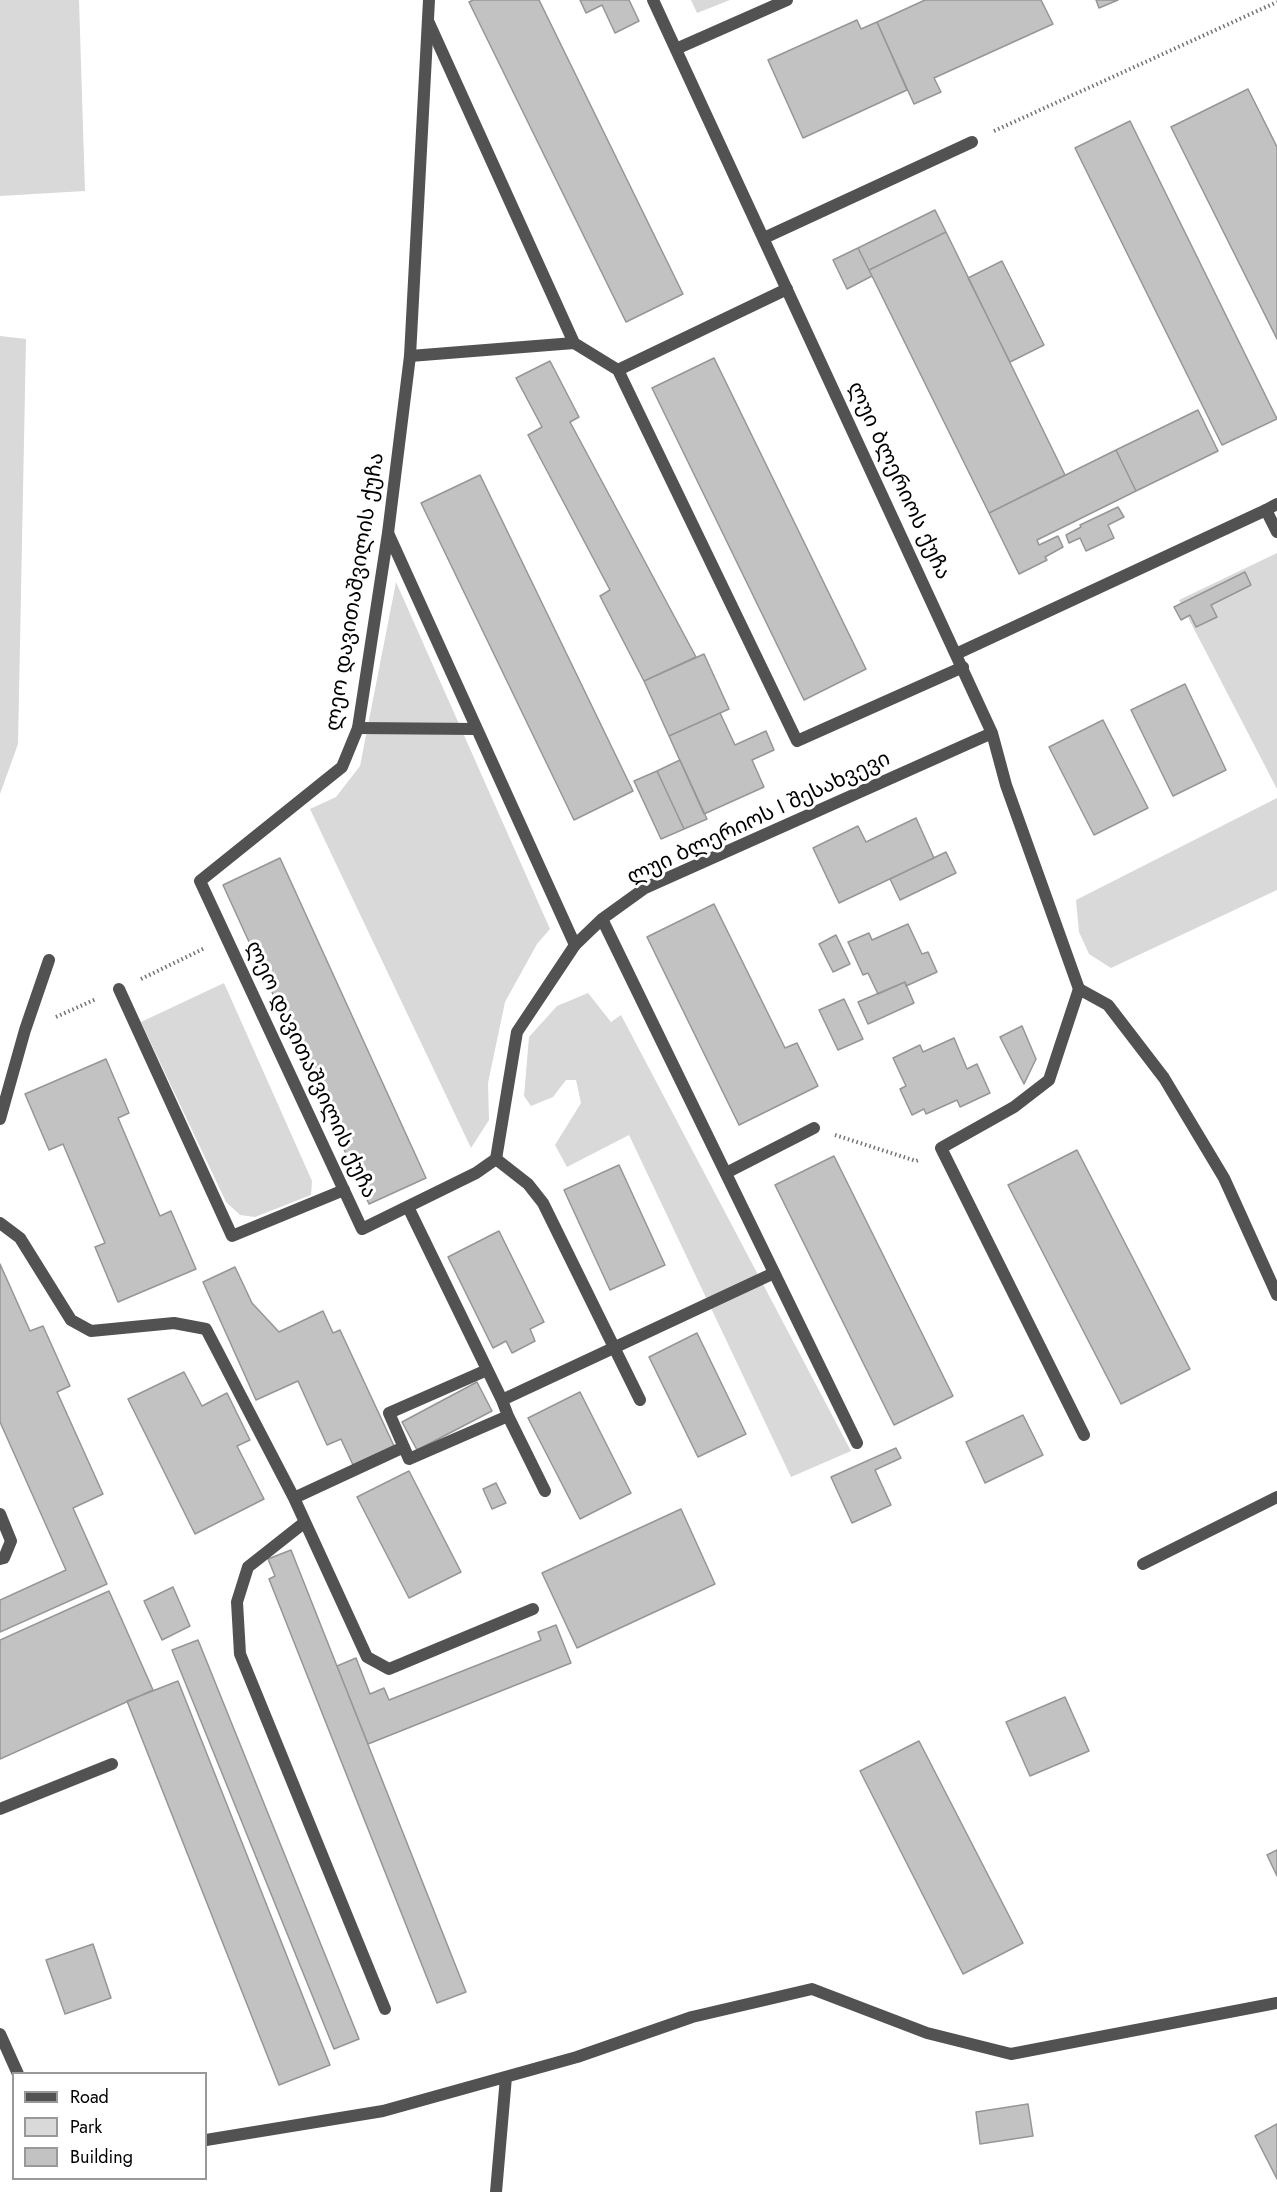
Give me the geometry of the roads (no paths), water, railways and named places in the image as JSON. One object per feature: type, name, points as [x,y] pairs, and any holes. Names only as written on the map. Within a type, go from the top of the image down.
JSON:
[{"type":"street","name":"ლეო დავითაშვილის ქუჩა","points":[[408,1207],[362,1228],[200,880],[342,767],[358,728],[388,533],[411,357],[429,0]]},
{"type":"street","name":"ლუი ბლერიოს ქუჩა","points":[[653,0],[992,734],[1006,785],[1078,989]]},
{"type":"street","points":[[676,49],[787,0]]},
{"type":"street","points":[[429,23],[574,343],[618,370],[797,741],[963,667]]},
{"type":"street","points":[[764,238],[972,142]]},
{"type":"street","points":[[618,370],[788,289]]},
{"type":"street","points":[[411,357],[574,343]]},
{"type":"street","points":[[956,654],[1272,507],[1277,532]]},
{"type":"street","points":[[388,533],[575,945]]},
{"type":"street","points":[[358,728],[476,729]]},
{"type":"street","name":"ლუი ბლერიოს I შესახვევი","points":[[496,1160],[517,1032],[575,945],[602,919],[645,888],[992,734]]},
{"type":"street","points":[[602,919],[857,1443]]},
{"type":"street","points":[[0,1119],[25,1030],[49,960]]},
{"type":"street","points":[[119,989],[232,1236],[344,1190]]},
{"type":"street","points":[[1084,1435],[941,1148],[1014,1107],[1049,1080],[1078,989],[1108,1005],[1164,1078],[1224,1178],[1277,1295]]},
{"type":"street","points":[[726,1173],[814,1128]]},
{"type":"street","points":[[545,1491],[408,1207],[476,1173],[496,1160],[528,1184],[543,1203],[640,1400]]},
{"type":"street","points":[[0,1223],[20,1238],[71,1320],[91,1331],[174,1323],[206,1329],[294,1498],[367,1657],[389,1669],[533,1609]]},
{"type":"street","points":[[502,1400],[774,1273]]},
{"type":"street","points":[[487,1370],[389,1413],[409,1459],[508,1416]]},
{"type":"street","points":[[294,1498],[404,1447]]},
{"type":"street","points":[[1143,1564],[1277,1497]]},
{"type":"street","points":[[0,1514],[11,1541],[4,1558],[0,1559]]},
{"type":"street","points":[[305,1522],[248,1567],[237,1602],[240,1654],[385,2008]]},
{"type":"street","points":[[0,1809],[112,1764]]},
{"type":"street","points":[[207,2140],[384,2111],[577,2057],[692,2017],[812,1989],[927,2033],[1011,2054],[1277,2003]]},
{"type":"street","points":[[0,2034],[18,2072]]},
{"type":"street","points":[[496,2192],[506,2077]]}]
